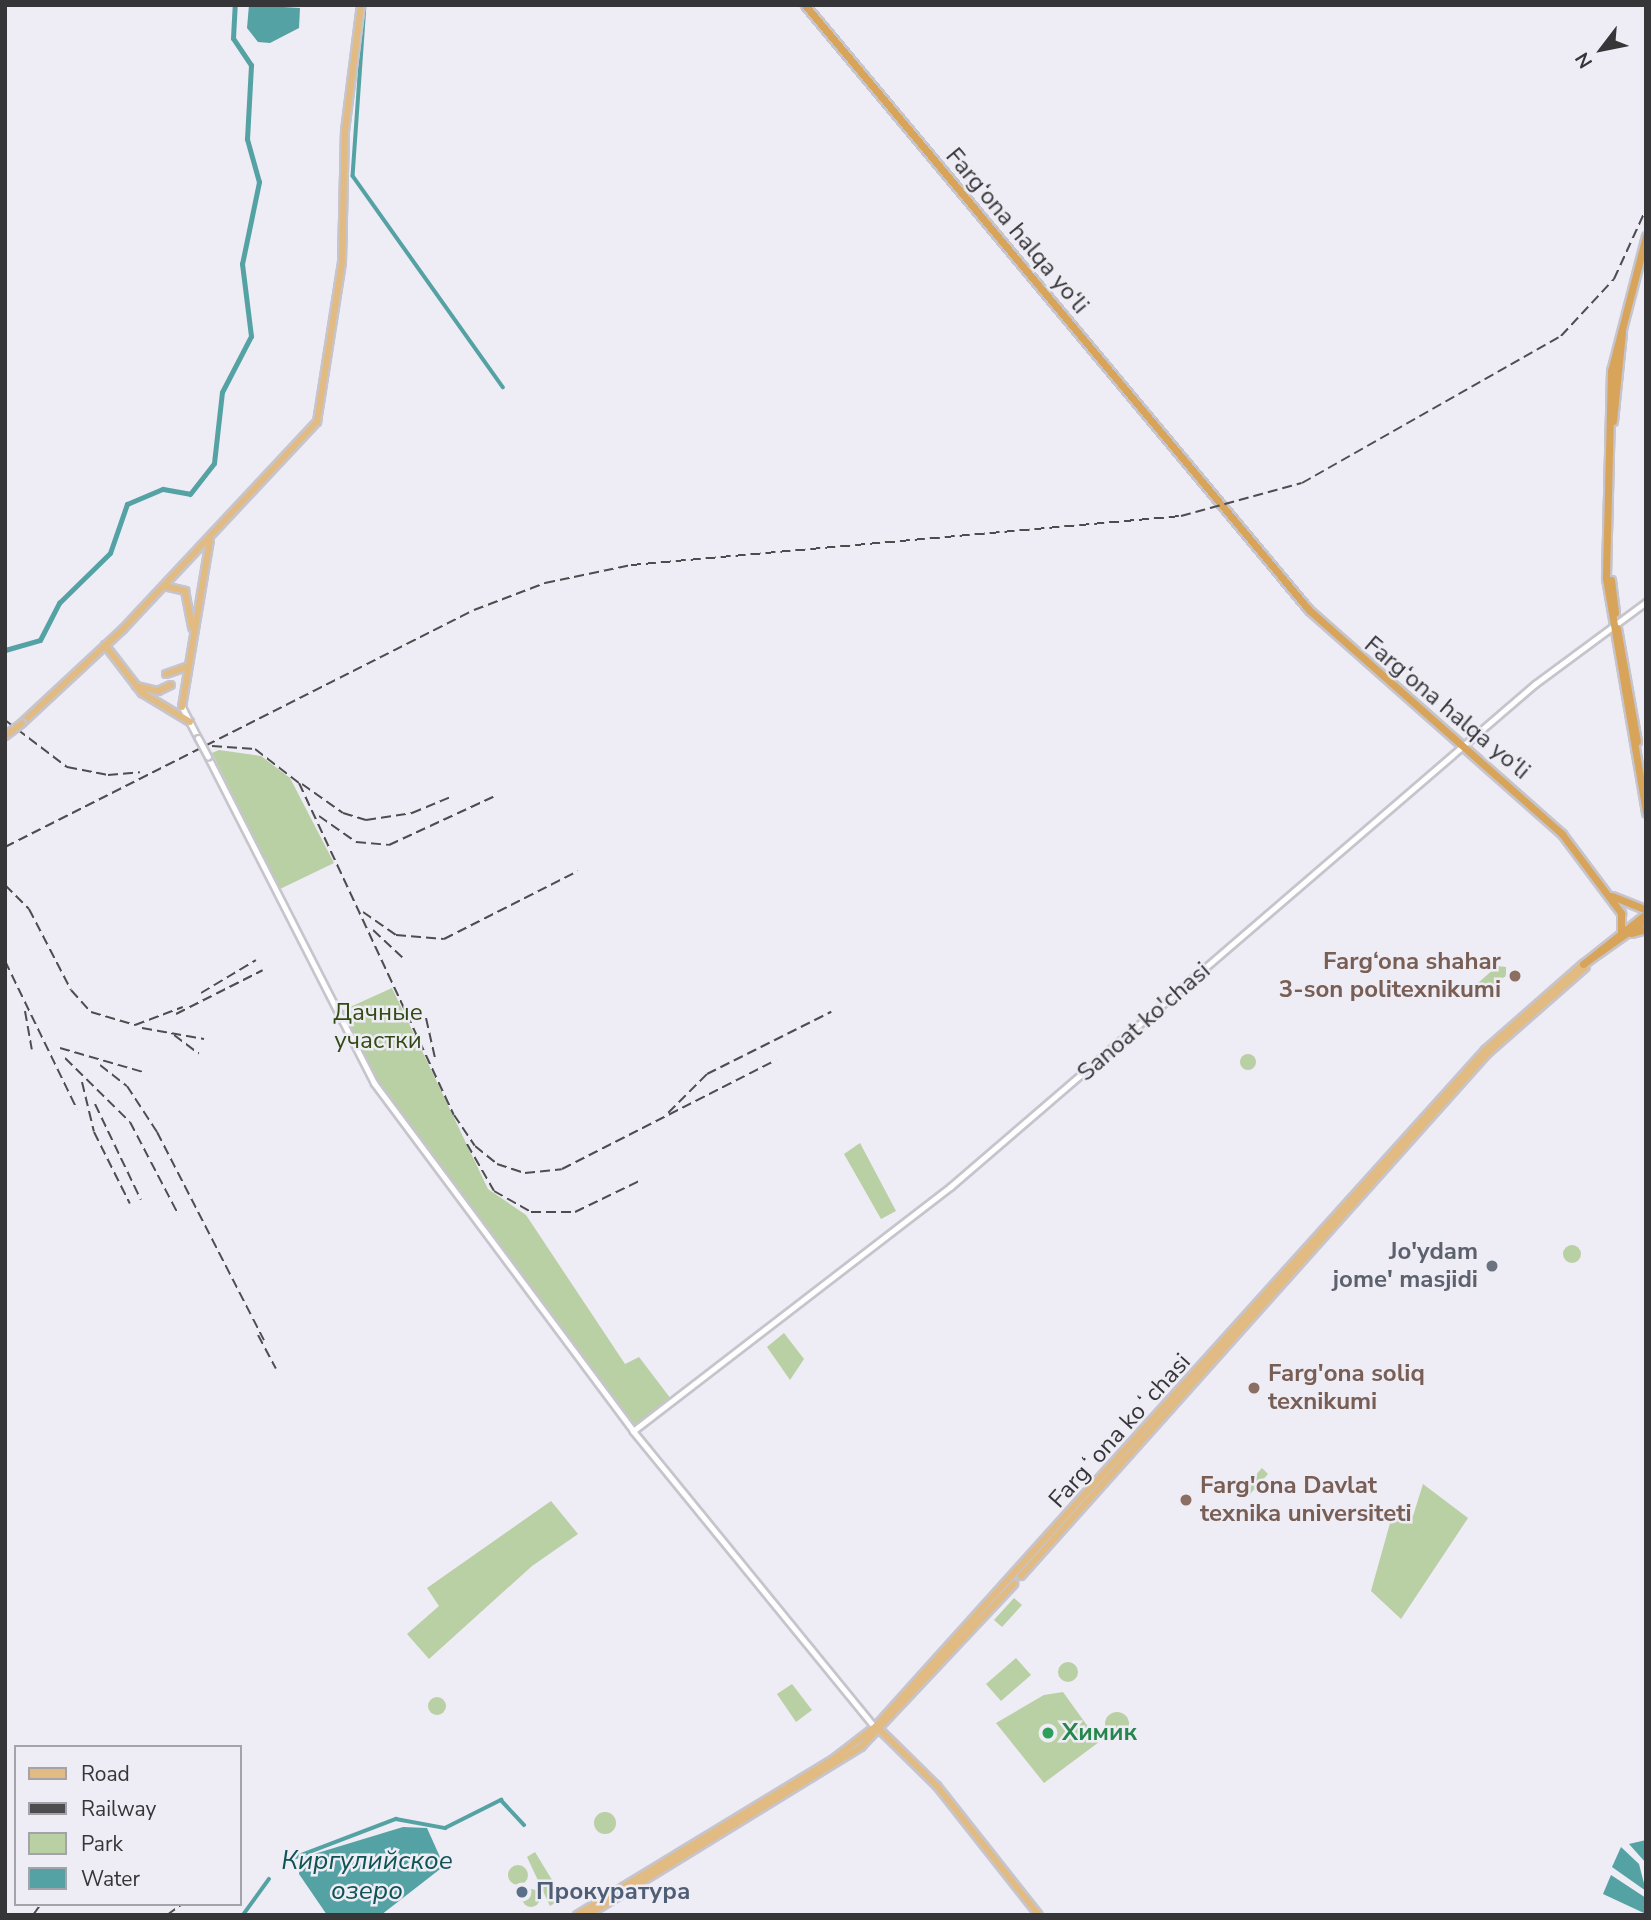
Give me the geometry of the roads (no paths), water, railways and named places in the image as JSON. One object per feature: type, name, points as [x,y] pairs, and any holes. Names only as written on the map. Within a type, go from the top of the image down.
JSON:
[{"type":"highway","name":"Farg‘ona halqa yo‘li","points":[[805,5],[1266,561],[1347,648],[1548,820],[1602,885]]},
{"type":"highway","points":[[1646,236],[1634,278],[1612,384],[1614,622],[1646,813]]},
{"type":"highway","points":[[1634,278],[1646,248]]},
{"type":"highway","points":[[1614,622],[1646,790]]},
{"type":"highway","points":[[1602,885],[1624,905],[1646,915]]},
{"type":"highway","points":[[1602,885],[1622,915],[1622,934],[1646,929]]},
{"type":"highway","name":"Fargʻona koʻchasi","points":[[1584,966],[1646,915]]},
{"type":"main road","points":[[5,736],[123,629],[298,449],[323,410],[342,262],[345,131],[361,5]]},
{"type":"main road","points":[[210,538],[182,707],[374,1083],[633,1431],[847,1694],[934,1788],[1037,1915]]},
{"type":"main road","points":[[164,586],[187,594],[192,637]]},
{"type":"main road","name":"Sanoat ko'chasi","points":[[633,1431],[960,1179],[1464,748],[1614,622],[1646,602]]},
{"type":"main road","points":[[105,645],[134,685],[190,722]]},
{"type":"main road","points":[[166,674],[187,665]]},
{"type":"main road","points":[[134,685],[158,691],[171,685]]},
{"type":"main road","name":"Fargʻona koʻchasi","points":[[588,1915],[835,1764],[878,1730],[1200,1375],[1485,1049],[1584,966]]},
{"type":"main road","points":[[878,1730],[937,1786],[1037,1915]]},
{"type":"main road","name":"Fargʻona koʻchasi","points":[[577,1915],[878,1730]]},
{"type":"water","points":[[249,5],[300,8],[299,28],[270,43],[258,42],[247,28]]},
{"type":"water","name":"Киргулийское озеро","points":[[403,1827],[427,1828],[444,1866],[381,1915],[327,1915],[299,1874],[301,1858]]},
{"type":"water","points":[[1646,1840],[1646,1863],[1629,1844]]},
{"type":"water","points":[[1621,1847],[1639,1864],[1646,1891],[1612,1867]]},
{"type":"water","points":[[1611,1875],[1646,1898],[1646,1914],[1603,1894]]},
{"type":"waterway","points":[[5,650],[40,640],[59,603],[110,553],[127,504],[163,489],[190,494],[214,463],[222,392],[251,336],[242,264],[259,182],[247,139],[251,65],[233,38],[235,5]]},
{"type":"waterway","points":[[365,5],[353,176],[503,387]]},
{"type":"waterway","points":[[286,1861],[396,1819],[445,1828],[501,1800],[524,1825]]},
{"type":"waterway","points":[[243,1915],[269,1879]]},
{"type":"railway","points":[[5,847],[474,610],[545,583],[631,565],[1181,516],[1302,483],[1561,336],[1614,279],[1646,209]]},
{"type":"railway","points":[[5,720],[67,767],[108,775],[140,772]]},
{"type":"railway","points":[[212,746],[255,749],[299,783],[454,1115],[475,1146],[497,1164],[525,1173],[562,1169],[776,1060]]},
{"type":"railway","points":[[302,784],[343,813],[366,820],[412,813],[453,796]]},
{"type":"railway","points":[[319,816],[356,842],[389,845],[493,797]]},
{"type":"railway","points":[[363,912],[396,935],[444,939],[578,871]]},
{"type":"railway","points":[[5,885],[29,909],[71,990],[91,1012],[135,1025],[183,1007]]},
{"type":"railway","points":[[373,930],[403,958]]},
{"type":"railway","points":[[201,993],[256,960]]},
{"type":"railway","points":[[5,961],[77,1109]]},
{"type":"railway","points":[[176,1014],[263,970]]},
{"type":"railway","points":[[25,1011],[32,1049]]},
{"type":"railway","points":[[668,1113],[707,1074],[831,1012]]},
{"type":"railway","points":[[426,1018],[435,1058]]},
{"type":"railway","points":[[142,1028],[204,1039]]},
{"type":"railway","points":[[174,1035],[199,1054]]},
{"type":"railway","points":[[60,1048],[143,1072]]},
{"type":"railway","points":[[65,1058],[130,1122],[177,1212]]},
{"type":"railway","points":[[100,1065],[127,1086],[157,1132],[264,1340]]},
{"type":"railway","points":[[82,1082],[94,1132],[130,1204]]},
{"type":"railway","points":[[95,1104],[141,1200]]},
{"type":"railway","points":[[467,1144],[494,1191],[531,1212],[575,1212],[639,1181]]},
{"type":"railway","points":[[258,1335],[276,1369]]},
{"type":"railway","points":[[33,1915],[40,1906]]},
{"type":"railway","points":[[167,1915],[179,1906]]},
{"type":"place","name":"Farg‘ona shahar 3-son politexnikumi","points":[[1515,976]]},
{"type":"place","name":"Jo'ydam jome' masjidi","points":[[1492,1266]]},
{"type":"place","name":"Farg'ona soliq texnikumi","points":[[1254,1388]]},
{"type":"place","name":"Farg'ona Davlat texnika universiteti","points":[[1186,1500]]},
{"type":"place","name":"Химик","points":[[1048,1733]]},
{"type":"place","name":"Прокуратура","points":[[522,1892]]},
{"type":"park label","name":"Дачные участки","points":[[378,1027]]}]
